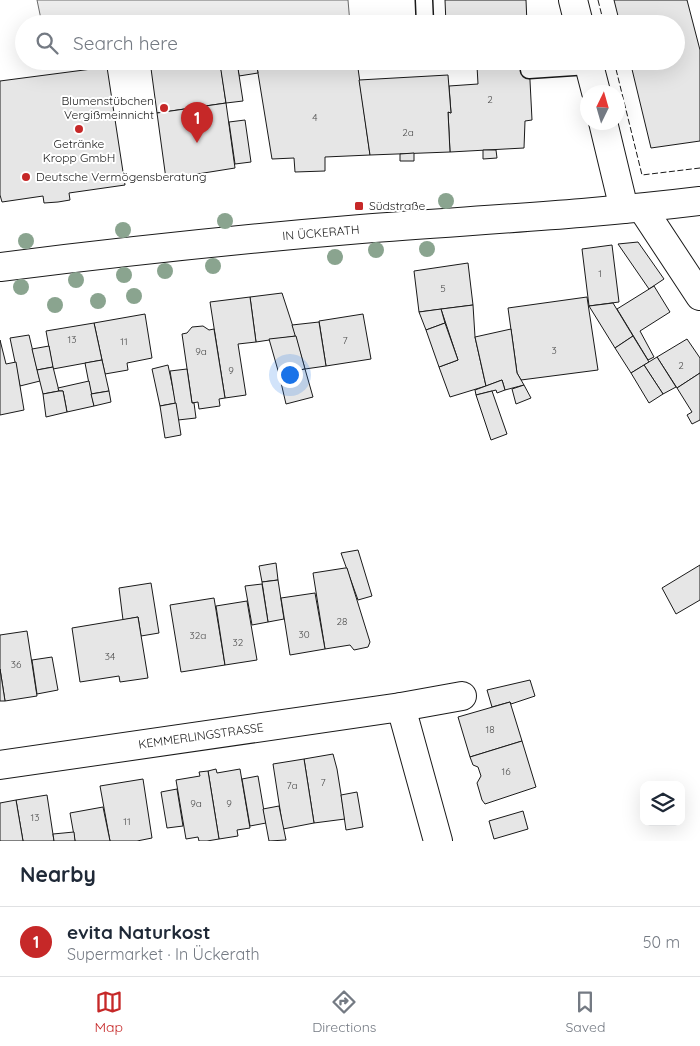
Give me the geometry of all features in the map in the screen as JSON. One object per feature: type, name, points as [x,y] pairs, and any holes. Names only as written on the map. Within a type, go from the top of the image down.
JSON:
[{"type":"street","points":[[573,0],[577,15]]},
{"type":"street","points":[[590,70],[594,85]]},
{"type":"street","points":[[606,130],[633,209],[700,296]]},
{"type":"street","name":"IN ÜCKERATH","points":[[0,267],[151,248],[342,231],[633,209],[700,201]]},
{"type":"street","name":"KEMMERLINGSTRASSE","points":[[0,765],[401,707],[462,696]]},
{"type":"street","points":[[401,707],[438,841]]},
{"type":"lane","points":[[424,0],[425,15]]},
{"type":"shaded area","points":[[37,0],[348,0],[349,15],[40,15]]},
{"type":"building","points":[[445,0],[526,0],[527,15],[446,15]]},
{"type":"building","points":[[614,0],[687,0],[700,50],[700,141],[651,148],[632,70],[685,70],[685,15],[618,15]]},
{"type":"building","points":[[84,70],[107,70],[125,185],[69,193],[70,200],[58,202],[44,203],[43,196],[2,202],[0,195],[0,81]]},
{"type":"building","points":[[151,70],[221,70],[226,103],[157,113]]},
{"type":"building","points":[[221,70],[238,70],[243,101],[226,103]]},
{"type":"building","points":[[238,70],[258,70],[258,73],[239,76]]},
{"type":"building","points":[[257,70],[358,70],[370,155],[325,157],[325,171],[295,172],[294,158],[272,159]]},
{"type":"building","points":[[477,70],[529,70],[532,120],[525,121],[524,148],[450,152],[448,112],[451,113],[449,86],[478,84]]},
{"type":"building","points":[[448,75],[451,113],[448,112],[450,152],[370,155],[359,80]]},
{"type":"building","points":[[226,103],[235,168],[166,179],[157,113]]},
{"type":"building","points":[[245,120],[251,162],[235,164],[229,122]]},
{"type":"building","points":[[483,150],[496,150],[497,158],[483,159]]},
{"type":"building","points":[[414,153],[414,161],[400,161],[400,154]]},
{"type":"building","points":[[638,242],[664,279],[649,289],[618,244]]},
{"type":"building","points":[[612,245],[619,302],[589,306],[582,249]]},
{"type":"building","points":[[468,263],[473,305],[419,312],[414,271]]},
{"type":"building","points":[[654,286],[670,312],[640,331],[654,357],[648,360],[617,309]]},
{"type":"building","points":[[282,293],[296,336],[256,342],[250,297]]},
{"type":"building","points":[[250,297],[256,342],[238,344],[246,395],[225,398],[210,302]]},
{"type":"building","points":[[587,297],[598,370],[521,380],[517,373],[508,308]]},
{"type":"building","points":[[613,303],[633,336],[615,348],[589,306]]},
{"type":"building","points":[[473,305],[475,337],[486,386],[450,397],[439,367],[458,360],[441,309]]},
{"type":"building","points":[[441,309],[445,323],[426,330],[419,312]]},
{"type":"building","points":[[145,314],[152,358],[127,363],[128,370],[105,374],[94,323]]},
{"type":"building","points":[[363,314],[371,359],[326,366],[319,321]]},
{"type":"building","points":[[319,322],[326,366],[305,369],[292,325]]},
{"type":"building","points":[[94,323],[102,360],[53,369],[46,331]]},
{"type":"building","points":[[445,323],[458,360],[439,367],[426,330]]},
{"type":"building","points":[[203,326],[209,330],[214,329],[225,398],[219,399],[220,406],[199,409],[198,402],[192,403],[182,334],[187,333],[192,327]]},
{"type":"building","points":[[511,329],[517,373],[524,385],[505,390],[502,380],[486,386],[475,337]]},
{"type":"building","points":[[29,335],[40,381],[20,386],[10,338]]},
{"type":"building","points":[[296,336],[305,369],[279,374],[269,339]]},
{"type":"building","points":[[633,336],[649,362],[631,373],[615,348]]},
{"type":"building","points":[[687,339],[700,358],[700,373],[677,388],[657,357]]},
{"type":"building","points":[[0,340],[6,364],[16,362],[24,410],[0,415]]},
{"type":"building","points":[[49,346],[53,367],[37,370],[32,349]]},
{"type":"building","points":[[657,357],[676,387],[663,394],[644,365]]},
{"type":"building","points":[[102,360],[109,391],[91,394],[85,363]]},
{"type":"building","points":[[168,365],[176,403],[160,406],[152,369]]},
{"type":"building","points":[[644,365],[663,394],[649,403],[631,373]]},
{"type":"building","points":[[53,367],[59,391],[43,394],[37,370]]},
{"type":"building","points":[[187,369],[196,418],[178,420],[170,371]]},
{"type":"building","points":[[305,369],[313,397],[286,404],[279,374]]},
{"type":"building","points":[[700,373],[700,420],[692,424],[687,415],[692,412],[677,388]]},
{"type":"building","points":[[502,380],[505,390],[497,393],[496,390],[476,395],[475,390]]},
{"type":"building","points":[[89,381],[94,406],[67,412],[63,391],[59,391],[58,388]]},
{"type":"building","points":[[524,385],[531,398],[516,404],[512,389]]},
{"type":"building","points":[[63,391],[67,412],[46,417],[43,394]]},
{"type":"building","points":[[109,391],[111,402],[94,406],[91,394]]},
{"type":"building","points":[[492,391],[507,434],[491,440],[476,395]]},
{"type":"building","points":[[176,403],[181,435],[165,438],[160,406]]},
{"type":"building","points":[[358,550],[372,596],[358,600],[341,553]]},
{"type":"building","points":[[276,563],[278,580],[262,582],[259,566]]},
{"type":"building","points":[[700,565],[700,600],[676,614],[662,588]]},
{"type":"building","points":[[347,568],[370,642],[368,647],[354,650],[350,645],[325,649],[313,573]]},
{"type":"building","points":[[278,580],[284,619],[268,622],[262,582]]},
{"type":"building","points":[[151,583],[159,633],[141,636],[138,617],[123,620],[119,588]]},
{"type":"building","points":[[262,584],[268,622],[252,625],[245,586]]},
{"type":"building","points":[[315,593],[325,649],[290,655],[281,598]]},
{"type":"building","points":[[214,598],[225,665],[181,672],[170,605]]},
{"type":"building","points":[[247,601],[257,660],[225,665],[216,606]]},
{"type":"building","points":[[138,617],[148,678],[120,682],[119,676],[80,682],[72,628]]},
{"type":"building","points":[[27,631],[37,696],[5,701],[0,669],[0,635]]},
{"type":"building","points":[[52,657],[58,690],[37,694],[32,660]]},
{"type":"building","points":[[0,669],[5,701],[0,701]]},
{"type":"building","points":[[530,680],[535,696],[511,704],[510,702],[492,707],[487,690]]},
{"type":"building","points":[[510,702],[522,741],[470,757],[458,717]]},
{"type":"building","points":[[522,741],[536,787],[485,804],[477,783],[481,776],[478,767],[473,765],[470,757]]},
{"type":"building","points":[[333,754],[345,819],[314,823],[304,759]]},
{"type":"building","points":[[304,759],[314,823],[283,829],[273,764]]},
{"type":"building","points":[[216,769],[217,773],[240,769],[250,828],[237,830],[238,836],[219,839],[208,771]]},
{"type":"building","points":[[208,771],[219,839],[199,841],[198,837],[186,839],[176,780],[200,776],[199,772]]},
{"type":"building","points":[[258,776],[266,823],[250,826],[242,779]]},
{"type":"building","points":[[143,779],[152,838],[137,841],[110,841],[100,786]]},
{"type":"building","points":[[177,789],[183,826],[167,828],[161,792]]},
{"type":"building","points":[[357,792],[363,827],[346,830],[341,795]]},
{"type":"building","points":[[47,795],[54,841],[23,841],[16,800]]},
{"type":"building","points":[[16,800],[23,841],[0,841],[0,803]]},
{"type":"building","points":[[279,806],[286,840],[269,841],[263,809]]},
{"type":"building","points":[[103,807],[110,841],[75,841],[70,813]]},
{"type":"building","points":[[523,811],[528,829],[494,839],[489,821]]},
{"type":"building","points":[[74,832],[75,841],[54,841],[53,834]]},
{"type":"fence","points":[[598,0],[602,15]]},
{"type":"fence","points":[[616,70],[642,175],[700,168]]},
{"type":"place","name":"Blumenstübchen Vergißmeinnicht","points":[[164,108]]},
{"type":"place","name":"Getränke Kropp GmbH","points":[[79,129]]},
{"type":"place","name":"evita Naturkost","points":[[197,143]]},
{"type":"place","name":"Deutsche Vermögensberatung","points":[[26,177]]},
{"type":"place","name":"Südstraße","points":[[359,206]]}]
